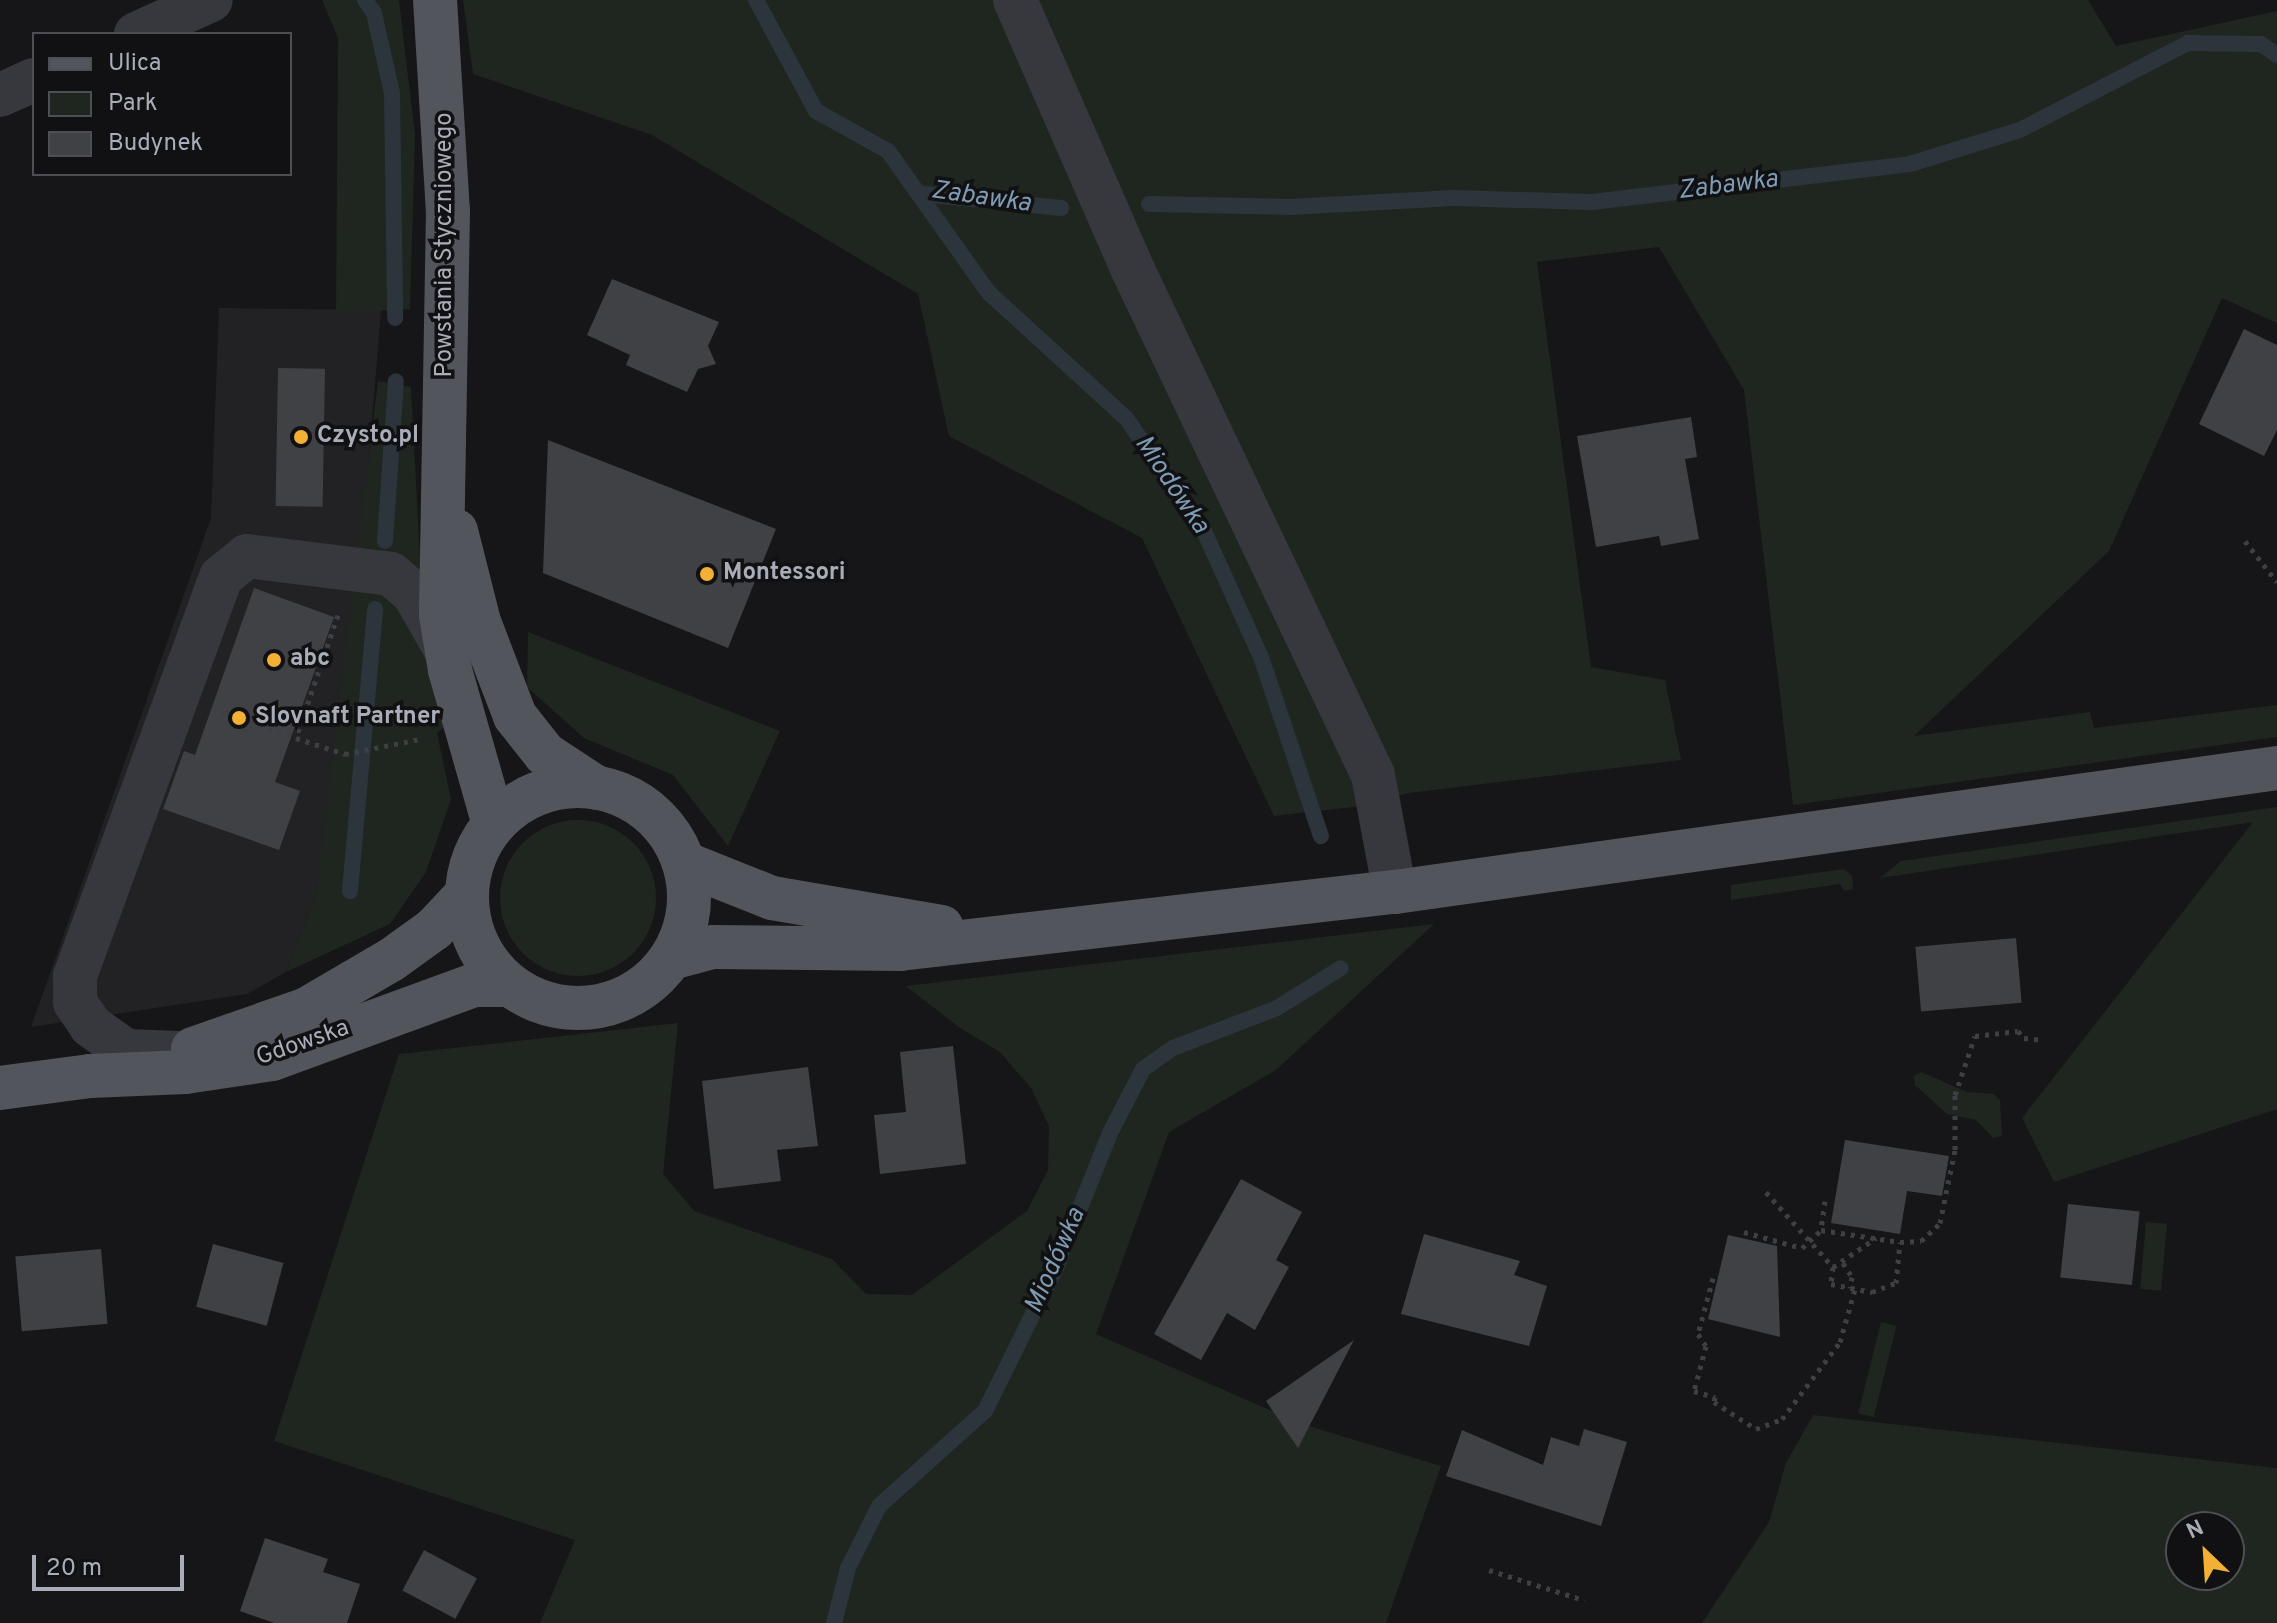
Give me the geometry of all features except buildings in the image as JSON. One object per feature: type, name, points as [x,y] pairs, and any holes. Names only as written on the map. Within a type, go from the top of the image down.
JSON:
[{"type":"main road","name":"Powstania Styczniowego","points":[[435,0],[445,107],[446,490],[439,558],[447,652],[494,824]]},
{"type":"main road","name":"Powstania Styczniowego","points":[[446,490],[479,622],[515,716],[545,754],[597,788]]},
{"type":"main road","points":[[671,958],[712,947],[900,949],[1000,935],[1395,892],[2277,768]]},
{"type":"main road","points":[[569,786],[597,788],[626,797],[651,813],[671,835],[684,863],[689,911],[671,958],[647,985],[615,1002],[579,1008],[542,1003],[510,985],[478,945],[467,894],[475,857],[494,824],[541,792],[569,786]]},
{"type":"main road","points":[[684,863],[772,898],[1000,935]]},
{"type":"main road","name":"Gdowska","points":[[90,1076],[178,1053],[307,1009],[391,960],[434,929],[467,894]]},
{"type":"main road","name":"Gdowska","points":[[0,1088],[90,1076],[185,1072],[272,1059],[474,985],[510,985]]},
{"type":"street","points":[[140,32],[211,0]]},
{"type":"street","points":[[1015,0],[1133,270],[1373,775],[1395,892]]},
{"type":"street","points":[[0,95],[32,81]]},
{"type":"street","points":[[178,1053],[126,1051],[91,1026],[75,1002],[75,976],[221,577],[247,556],[391,574],[414,594],[447,652]]},
{"type":"path","points":[[2245,541],[2277,582]]},
{"type":"path","points":[[296,738],[342,602]]},
{"type":"path","points":[[206,707],[345,754],[432,736]]},
{"type":"path","points":[[1821,1230],[1900,1242],[1921,1241],[1940,1223],[1955,1150],[1955,1095],[1975,1036],[2018,1031],[2024,1038],[2042,1040]]},
{"type":"path","points":[[1766,1192],[1833,1267],[1831,1284],[1872,1292],[1896,1283],[1900,1242]]},
{"type":"path","points":[[1744,1232],[1802,1248],[1821,1230],[1825,1201]]},
{"type":"path","points":[[1833,1267],[1876,1238]]},
{"type":"path","points":[[1713,1278],[1698,1334],[1706,1346],[1694,1391],[1715,1397],[1714,1402],[1756,1429],[1782,1419],[1840,1342],[1852,1288],[1852,1277],[1843,1263]]},
{"type":"path","points":[[1489,1570],[1584,1600]]},
{"type":"shaded area","name":"Slovnaft Partner","points":[[219,308],[381,310],[362,542],[316,895],[286,972],[247,994],[31,1027],[211,518]]},
{"type":"green space","points":[[322,0],[399,0],[415,135],[410,309],[336,312],[338,38]]},
{"type":"green space","points":[[463,0],[2088,0],[2116,46],[2277,11],[2277,323],[2222,298],[2109,551],[1914,736],[2090,712],[2094,728],[2277,705],[2277,737],[1793,805],[1744,390],[1659,247],[1537,262],[1591,667],[1665,680],[1681,760],[1409,793],[1353,807],[1274,816],[1142,538],[949,436],[918,294],[652,135],[473,74]]},
{"type":"green space","points":[[378,381],[411,387],[423,615],[446,725],[437,733],[451,799],[426,872],[390,924],[286,972],[316,895]]},
{"type":"green space","points":[[528,632],[780,731],[728,846],[673,775],[584,738],[527,687]]},
{"type":"green space","points":[[2277,807],[2277,1109],[2054,1182],[2022,1118],[2253,822],[1880,878],[1901,861]]},
{"type":"green space","points":[[578,820],[608,826],[633,843],[650,868],[656,898],[650,928],[633,953],[608,970],[578,976],[548,970],[523,953],[506,928],[500,898],[506,868],[523,843],[548,826]]},
{"type":"green space","points":[[1844,869],[1852,876],[1853,889],[1844,891],[1840,884],[1731,900],[1731,885]]},
{"type":"green space","points":[[1434,924],[1276,1070],[1169,1132],[1096,1334],[1302,1424],[1441,1466],[1386,1623],[540,1623],[575,1540],[274,1441],[399,1054],[678,1023],[663,1174],[694,1211],[832,1259],[866,1294],[912,1295],[1027,1211],[1048,1170],[1049,1126],[1031,1088],[1000,1052],[960,1028],[906,986]]},
{"type":"green space","points":[[1921,1072],[1967,1092],[1994,1094],[2000,1100],[2002,1136],[1993,1138],[1976,1120],[1947,1114],[1915,1085],[1914,1076]]},
{"type":"green space","points":[[2146,1222],[2167,1224],[2161,1291],[2140,1289]]},
{"type":"green space","points":[[1881,1322],[1897,1326],[1874,1417],[1858,1413]]},
{"type":"green space","points":[[1813,1415],[2277,1468],[2277,1623],[1702,1623],[1769,1522],[1786,1463]]},
{"type":"waterway","points":[[365,0],[374,13],[392,93],[395,318]]},
{"type":"waterway","name":"Miodówka","points":[[756,0],[816,111],[888,151],[989,293],[1126,418],[1204,531],[1261,657],[1321,836]]},
{"type":"waterway","name":"Zabawka","points":[[1149,204],[1291,207],[1454,198],[1592,202],[1910,164],[2020,130],[2188,43],[2261,44],[2277,55]]},
{"type":"waterway","name":"Zabawka","points":[[923,194],[1061,208]]},
{"type":"waterway","points":[[385,541],[396,381]]},
{"type":"waterway","points":[[350,891],[375,609]]},
{"type":"waterway","name":"Miodówka","points":[[834,1623],[848,1568],[879,1506],[985,1411],[1057,1265],[1110,1133],[1143,1069],[1173,1048],[1277,1008],[1341,968]]},
{"type":"place","name":"Czysto.pl","points":[[301,437]]},
{"type":"place","name":"Montessori","points":[[707,574]]},
{"type":"place","name":"abc","points":[[274,660]]},
{"type":"place","name":"Slovnaft Partner","points":[[239,718]]}]
